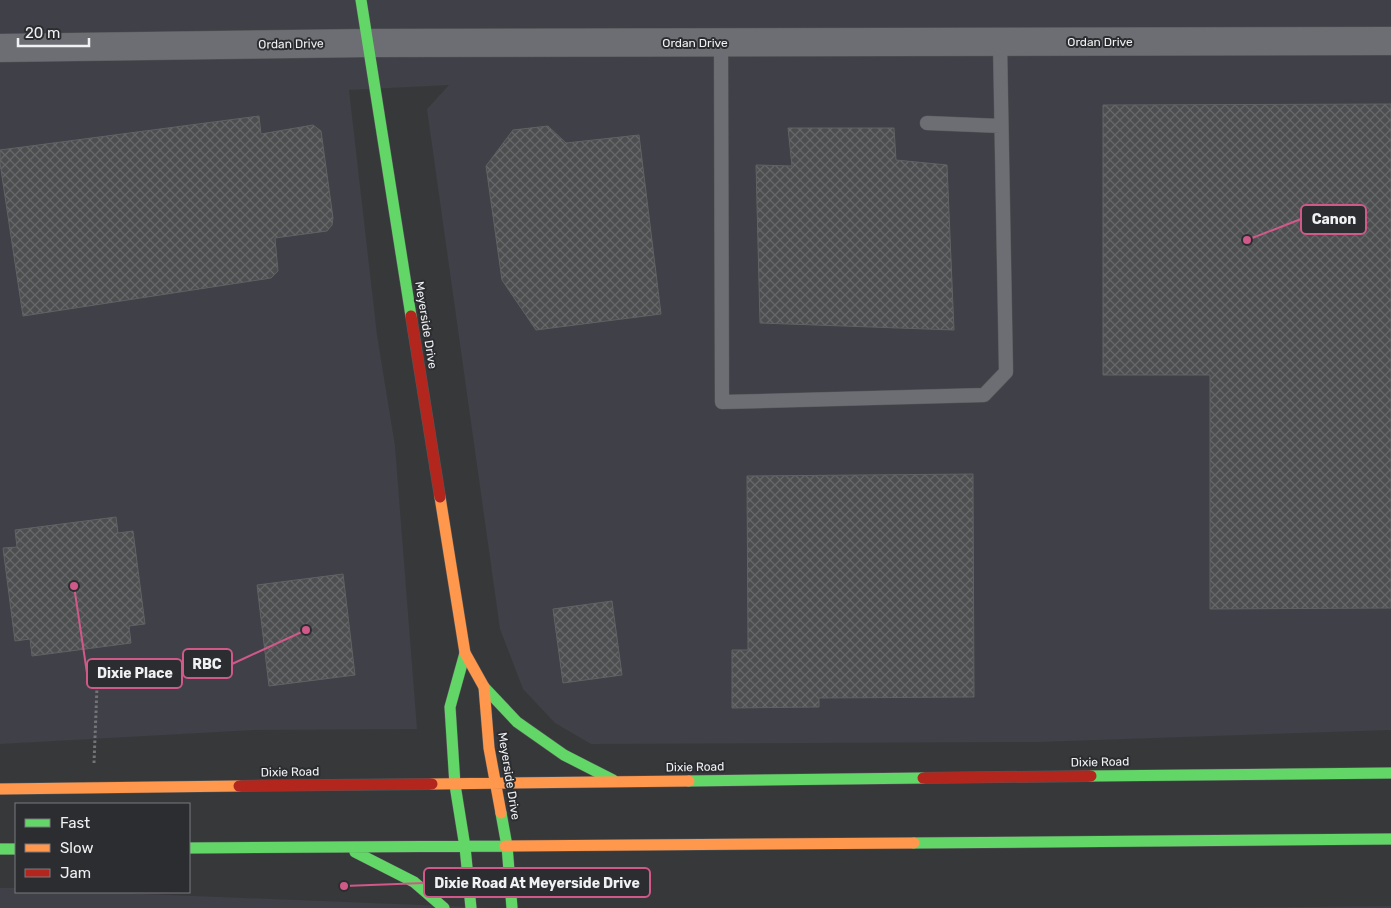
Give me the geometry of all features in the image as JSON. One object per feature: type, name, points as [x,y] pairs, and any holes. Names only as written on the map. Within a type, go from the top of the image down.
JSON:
[{"type":"main road","name":"Meyerside Drive","points":[[361,0],[465,653],[484,687],[494,784],[507,846],[512,908]]},
{"type":"main road","name":"Meyerside Drive","points":[[465,653],[450,707],[455,785],[465,846],[470,908]]},
{"type":"main road","points":[[484,687],[517,722],[564,756],[616,782]]},
{"type":"main road","name":"Dixie Road","points":[[0,790],[1391,773]]},
{"type":"main road","points":[[190,848],[1391,840]]},
{"type":"main road","points":[[345,847],[396,869],[435,897],[444,908]]},
{"type":"main road","points":[[0,849],[15,849]]},
{"type":"street","name":"Ordan Drive","points":[[0,48],[368,43],[1391,41]]},
{"type":"lane","points":[[721,43],[722,402],[984,394],[1006,372],[1000,43]]},
{"type":"lane","points":[[927,123],[1001,126]]},
{"type":"path","points":[[93,788],[97,687]]},
{"type":"shaded area","points":[[0,0],[1391,0],[1391,730],[1038,742],[591,744],[555,723],[523,689],[500,629],[427,109],[449,85],[349,90],[377,335],[395,446],[417,729],[254,730],[0,744]]},
{"type":"shaded area","points":[[0,888],[15,888],[15,893],[121,893],[495,908],[0,908]]},
{"type":"shaded area","points":[[1391,906],[1391,908],[1184,908]]},
{"type":"building","points":[[1391,104],[1391,608],[1210,609],[1210,375],[1103,375],[1103,105]]},
{"type":"building","points":[[259,116],[261,134],[313,125],[321,131],[333,218],[332,225],[327,231],[275,238],[278,271],[271,278],[23,316],[0,163],[0,150]]},
{"type":"building","points":[[548,126],[566,143],[639,135],[661,314],[536,330],[502,280],[486,166],[513,130]]},
{"type":"building","points":[[788,128],[894,128],[896,160],[947,165],[954,330],[760,323],[756,165],[792,166]]},
{"type":"building","points":[[973,474],[974,697],[819,698],[819,707],[732,708],[732,650],[748,650],[747,476]]},
{"type":"building","points":[[116,517],[118,533],[133,531],[145,624],[129,626],[131,643],[32,656],[30,639],[15,641],[3,548],[17,547],[15,530]]},
{"type":"building","points":[[343,574],[355,675],[269,686],[257,585]]},
{"type":"building","points":[[612,601],[622,675],[563,683],[553,609]]},
{"type":"traffic: fast","points":[[361,0],[411,316]]},
{"type":"traffic: fast","points":[[465,653],[450,707],[455,785],[465,847],[471,908]]},
{"type":"traffic: fast","points":[[484,687],[517,722],[564,755],[613,780]]},
{"type":"traffic: fast","points":[[1091,776],[1391,773]]},
{"type":"traffic: fast","points":[[689,781],[923,778]]},
{"type":"traffic: fast","points":[[501,813],[507,846],[512,908]]},
{"type":"traffic: fast","points":[[914,843],[1391,839]]},
{"type":"traffic: fast","points":[[190,848],[505,846]]},
{"type":"traffic: fast","points":[[0,849],[15,849]]},
{"type":"traffic: fast","points":[[355,852],[414,882],[444,908]]},
{"type":"traffic: slow","points":[[440,497],[465,653],[484,687],[489,748],[501,813]]},
{"type":"traffic: slow","points":[[432,784],[689,781]]},
{"type":"traffic: slow","points":[[0,789],[239,786]]},
{"type":"traffic: slow","points":[[505,846],[914,843]]},
{"type":"traffic: jam","points":[[411,316],[440,497]]},
{"type":"traffic: jam","points":[[923,778],[1091,776]]},
{"type":"traffic: jam","points":[[239,786],[432,784]]},
{"type":"place","name":"Canon","points":[[1247,240]]},
{"type":"place","name":"Dixie Place","points":[[74,586]]},
{"type":"place","name":"RBC","points":[[306,630]]},
{"type":"place","name":"Dixie Road At Meyerside Drive","points":[[344,886]]}]
